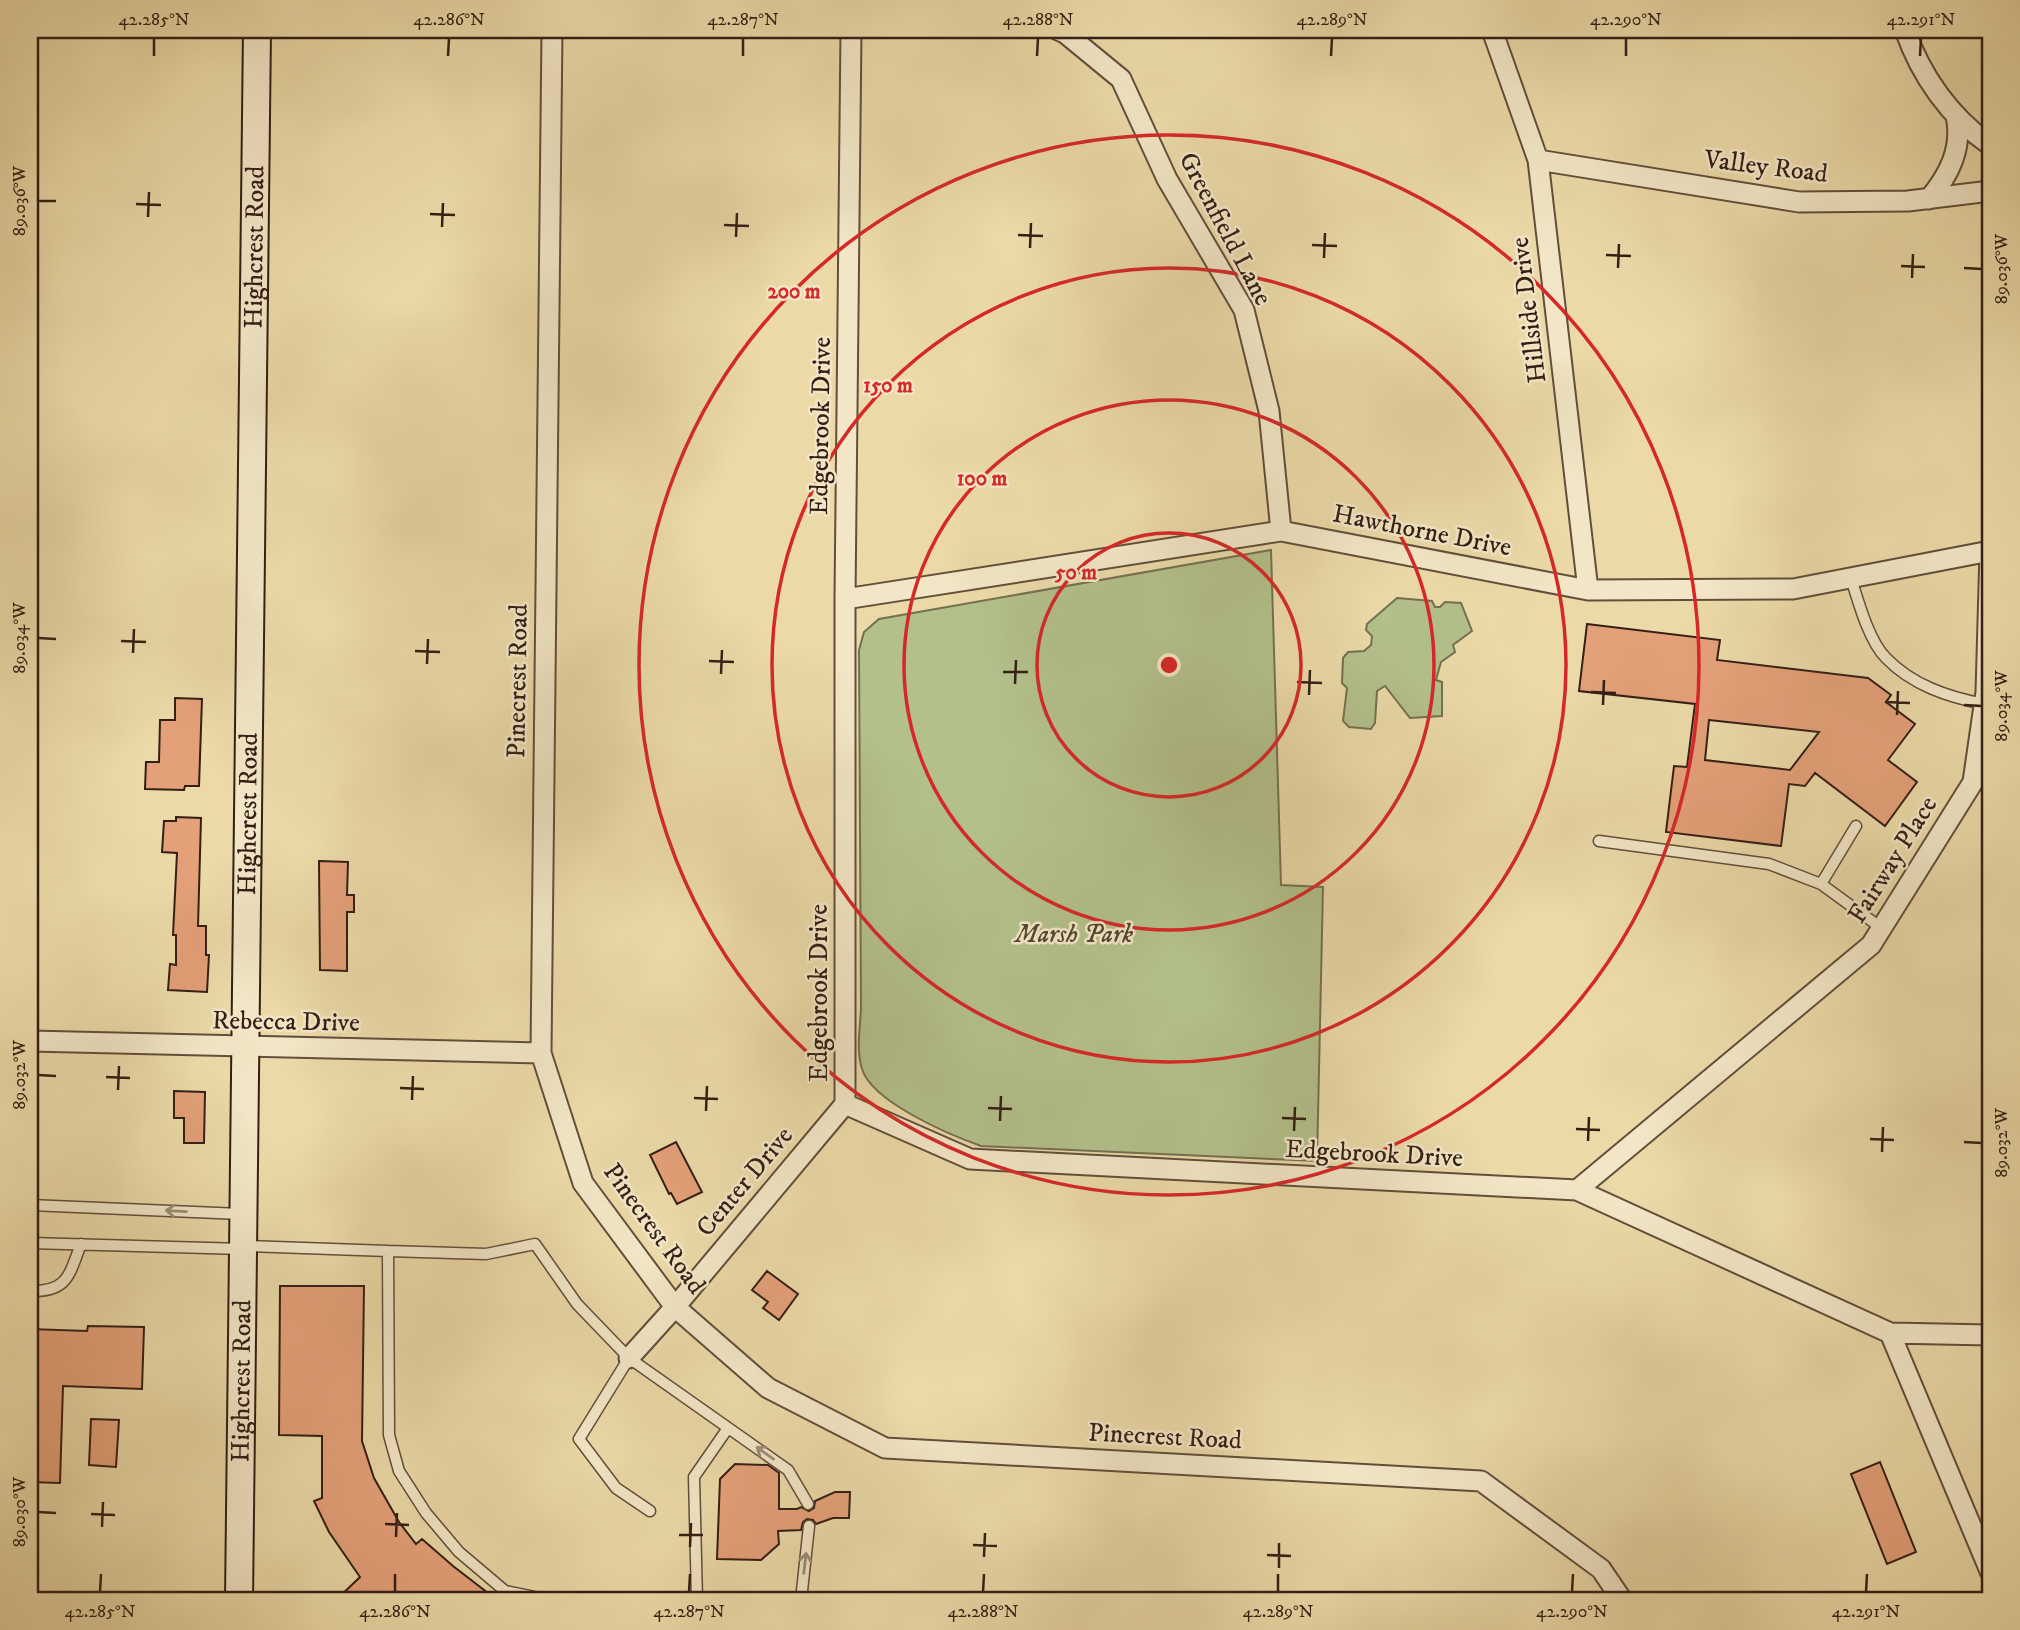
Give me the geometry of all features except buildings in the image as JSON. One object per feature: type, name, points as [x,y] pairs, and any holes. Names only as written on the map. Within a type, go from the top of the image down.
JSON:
[{"type":"street","name":"Highcrest Road","points":[[239,1600],[257,30]]},
{"type":"street","name":"Pinecrest Road","points":[[552,30],[541,1054],[583,1183],[675,1307],[768,1388],[885,1448],[1480,1481],[1601,1569],[1622,1600]]},
{"type":"street","name":"Edgebrook Drive","points":[[851,30],[845,599],[845,1104],[970,1159],[1577,1190],[1890,1333],[1990,1335]]},
{"type":"street","name":"Greenfield Lane","points":[[1058,30],[1121,79],[1167,179],[1244,310],[1269,411],[1281,531]]},
{"type":"street","name":"Hillside Drive","points":[[1492,30],[1538,160],[1588,590]]},
{"type":"street","points":[[1905,30],[1921,67],[1956,116],[1969,130],[1990,145]]},
{"type":"street","points":[[1929,199],[1945,179],[1955,157],[1959,129],[1956,116]]},
{"type":"street","name":"Valley Road","points":[[1538,160],[1799,202],[1929,199],[1990,191]]},
{"type":"street","name":"Hawthorne Drive","points":[[845,599],[1281,531],[1588,590],[1793,589],[1990,551]]},
{"type":"street","name":"Fairway Place","points":[[1577,1190],[1871,944],[1973,782],[1984,704],[1990,551]]},
{"type":"street","name":"Rebecca Drive","points":[[30,1041],[541,1054]]},
{"type":"street","name":"Center Drive","points":[[629,1357],[675,1307],[845,1104]]},
{"type":"street","points":[[1890,1333],[1990,1571]]},
{"type":"lane","points":[[1851,578],[1863,617],[1884,657],[1919,684],[1958,699],[1984,704]]},
{"type":"lane","points":[[1821,884],[1856,826]]},
{"type":"lane","points":[[1599,841],[1769,864],[1821,884],[1880,927]]},
{"type":"lane","points":[[30,1205],[245,1214]]},
{"type":"lane","points":[[30,1243],[486,1254],[535,1244],[577,1304],[629,1357],[788,1470],[808,1504]]},
{"type":"lane","points":[[30,1291],[48,1291],[67,1279],[81,1244]]},
{"type":"lane","points":[[388,1251],[389,1435],[399,1471],[426,1513],[459,1552],[515,1597],[550,1600]]},
{"type":"lane","points":[[629,1357],[579,1439],[616,1488],[650,1511]]},
{"type":"lane","points":[[697,1600],[694,1477],[728,1428]]},
{"type":"lane","points":[[801,1600],[809,1527]]},
{"type":"green space","name":"Marsh Park","points":[[1271,550],[1281,885],[1323,887],[1317,1161],[981,1146],[932,1126],[896,1105],[869,1081],[862,1069],[859,1054],[859,650],[864,632],[879,619]]},
{"type":"green space","points":[[1397,598],[1432,601],[1435,607],[1440,607],[1445,602],[1461,603],[1472,631],[1453,645],[1455,652],[1441,662],[1436,680],[1442,682],[1442,716],[1410,718],[1385,686],[1377,691],[1375,723],[1371,729],[1349,727],[1343,721],[1347,688],[1342,683],[1343,658],[1348,652],[1364,651],[1371,645],[1372,636],[1366,630],[1367,624]]}]
